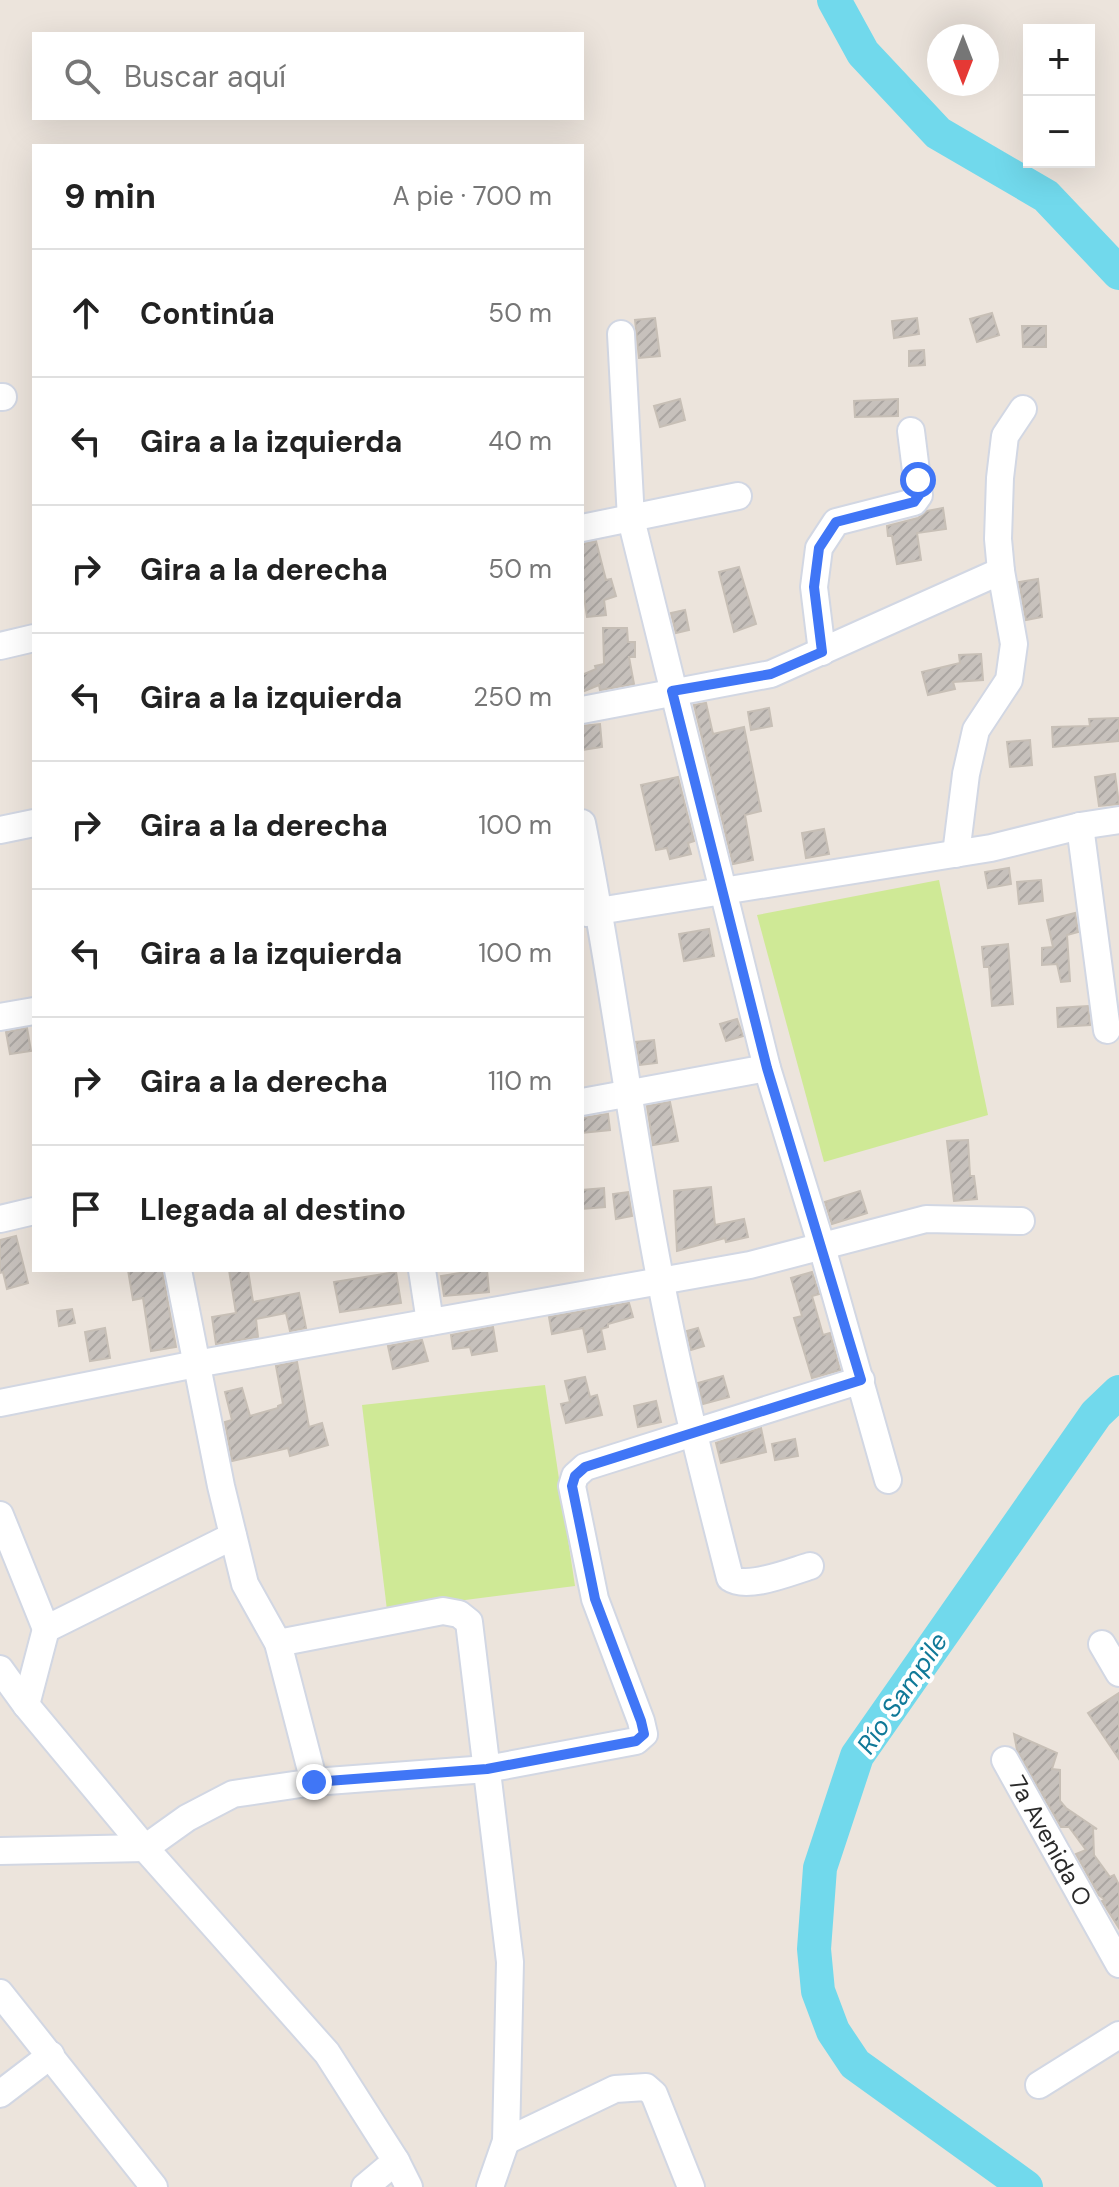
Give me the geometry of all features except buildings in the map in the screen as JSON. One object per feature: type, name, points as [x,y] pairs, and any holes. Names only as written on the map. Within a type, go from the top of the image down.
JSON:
[{"type":"street","points":[[621,334],[631,519],[767,1068],[888,1480]]},
{"type":"street","points":[[956,854],[966,774],[976,730],[1009,680],[1014,644],[998,539],[1005,436],[1023,409]]},
{"type":"street","points":[[822,652],[814,587],[819,548],[836,522],[914,502],[919,495],[911,431]]},
{"type":"street","points":[[584,528],[738,496]]},
{"type":"street","points":[[584,710],[771,674],[1001,571]]},
{"type":"street","points":[[0,646],[32,638]]},
{"type":"street","points":[[591,912],[991,848],[1080,826],[1119,820]]},
{"type":"street","points":[[0,830],[32,823]]},
{"type":"street","points":[[1080,826],[1107,1030]]},
{"type":"street","points":[[584,843],[591,912],[629,1093],[661,1283],[693,1434],[730,1578],[737,1583],[749,1583],[810,1566]]},
{"type":"street","points":[[0,1017],[32,1011]]},
{"type":"street","points":[[584,1102],[767,1068]]},
{"type":"street","points":[[0,1219],[32,1211]]},
{"type":"street","points":[[0,1403],[196,1364],[661,1283],[750,1265],[926,1219],[1021,1221]]},
{"type":"street","points":[[178,1272],[245,1584],[278,1643],[314,1782]]},
{"type":"street","points":[[422,1272],[430,1322]]},
{"type":"street","points":[[0,1851],[145,1848],[187,1818],[233,1794],[314,1782],[487,1769],[636,1741],[644,1734],[595,1599],[572,1486],[575,1476],[585,1467],[861,1380]]},
{"type":"street","points":[[0,1515],[46,1629],[26,1705]]},
{"type":"street","points":[[46,1629],[233,1536]]},
{"type":"street","points":[[278,1643],[443,1611],[459,1614],[469,1622],[510,1962],[506,2141],[490,2187]]},
{"type":"street","points":[[1102,1644],[1119,1673]]},
{"type":"street","points":[[0,1669],[26,1705],[145,1848],[327,2053],[396,2161],[409,2187]]},
{"type":"street","name":"7a Avenida O","points":[[1005,1760],[1119,1964]]},
{"type":"street","points":[[0,1993],[154,2187]]},
{"type":"street","points":[[1039,2085],[1119,2035]]},
{"type":"street","points":[[0,2094],[51,2055]]},
{"type":"street","points":[[506,2141],[615,2089],[646,2087],[654,2094],[691,2187]]},
{"type":"street","points":[[365,2187],[396,2161]]},
{"type":"green space","points":[[939,880],[988,1115],[824,1162],[757,915]]},
{"type":"green space","points":[[545,1385],[575,1586],[387,1610],[362,1405]]},
{"type":"waterway","name":"Río Sampile","points":[[834,0],[863,53],[938,133],[1046,196],[1119,273]]},
{"type":"waterway","name":"Río Sampile","points":[[1026,2187],[855,2064],[833,2031],[818,1991],[814,1949],[820,1868],[857,1756],[1096,1414],[1119,1392]]},
{"type":"route","points":[[314,1782],[487,1769],[636,1741],[644,1734],[595,1599],[572,1486],[575,1476],[585,1467],[861,1380],[767,1068],[672,691],[771,674],[822,652],[814,587],[819,548],[836,522],[914,502],[919,495],[918,480]]}]
